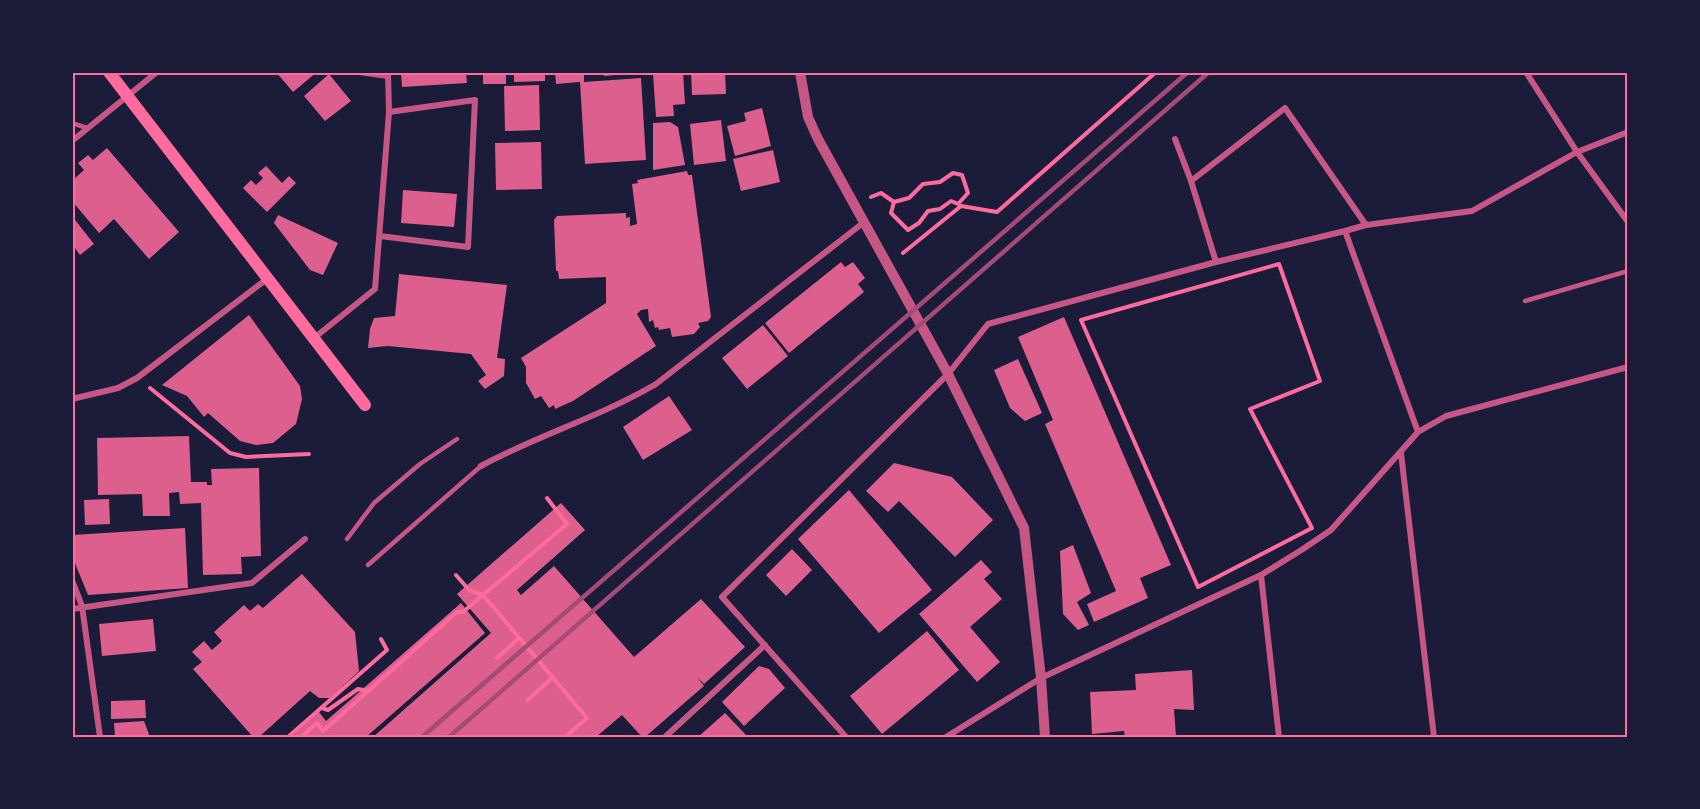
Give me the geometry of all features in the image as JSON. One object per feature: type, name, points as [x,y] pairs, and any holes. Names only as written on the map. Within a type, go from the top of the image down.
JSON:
[{"type":"main road","points":[[109,72],[365,405]]},
{"type":"street","points":[[72,141],[157,72]]},
{"type":"street","points":[[314,338],[375,289],[389,112],[387,74],[359,72]]},
{"type":"street","points":[[800,72],[808,117],[863,223],[948,374],[1024,528],[1041,678],[1045,737]]},
{"type":"street","points":[[1526,72],[1577,152],[1628,222]]},
{"type":"street","points":[[380,236],[468,247],[475,100],[389,112]]},
{"type":"street","points":[[1191,182],[1285,108],[1366,225]]},
{"type":"street","points":[[846,737],[722,597],[948,374],[988,324],[1216,262],[1366,225],[1472,211],[1577,152],[1628,132]]},
{"type":"street","points":[[1175,139],[1216,262]]},
{"type":"street","points":[[481,466],[512,449],[619,405],[656,384],[863,223]]},
{"type":"street","points":[[1345,231],[1418,432]]},
{"type":"street","points":[[72,399],[118,388],[137,378],[268,278]]},
{"type":"street","points":[[946,737],[1041,678],[1261,575],[1331,530],[1418,432],[1446,416],[1628,368]]},
{"type":"street","points":[[1401,453],[1434,737]]},
{"type":"street","points":[[72,609],[252,583],[304,539]]},
{"type":"street","points":[[1261,575],[1279,737]]},
{"type":"street","points":[[72,580],[82,606],[100,737]]},
{"type":"street","points":[[665,737],[765,645]]},
{"type":"lane","points":[[72,123],[87,128]]},
{"type":"lane","points":[[1525,300],[1628,271]]},
{"type":"lane","points":[[346,539],[374,503],[420,464],[457,439]]},
{"type":"lane","points":[[368,565],[481,466]]},
{"type":"path","points":[[888,266],[962,206],[997,212],[1156,72]]},
{"type":"path","points":[[853,203],[881,193],[894,202],[909,198],[923,184],[940,182],[953,173],[962,175],[968,193],[958,204],[951,201],[940,209],[928,211],[919,223],[908,230],[891,213],[894,202]]},
{"type":"path","points":[[963,199],[970,208]]},
{"type":"path","points":[[1279,264],[1320,381],[1250,409],[1312,528],[1198,587],[1081,320],[1279,264]]},
{"type":"path","points":[[137,378],[230,453],[246,457],[309,454]]},
{"type":"path","points":[[301,737],[317,723],[323,731],[457,612],[464,612],[567,524],[546,498]]},
{"type":"path","points":[[456,575],[469,590],[483,595],[587,718],[565,737]]},
{"type":"path","points":[[497,658],[519,638]]},
{"type":"path","points":[[288,737],[387,650],[381,639]]},
{"type":"path","points":[[528,700],[553,677]]},
{"type":"path","points":[[322,708],[327,710],[358,688],[370,691]]},
{"type":"building","points":[[276,72],[317,72],[293,92]]},
{"type":"building","points":[[401,72],[466,72],[467,83],[402,87]]},
{"type":"building","points":[[483,72],[506,72],[506,84],[483,84]]},
{"type":"building","points":[[514,72],[545,72],[545,81],[514,82]]},
{"type":"building","points":[[555,72],[584,72],[584,82],[641,78],[646,160],[585,164],[580,82],[556,84]]},
{"type":"building","points":[[603,72],[626,72],[626,74],[604,76]]},
{"type":"building","points":[[683,72],[685,104],[673,105],[674,116],[656,117],[653,74]]},
{"type":"building","points":[[691,72],[725,72],[726,94],[692,95]]},
{"type":"building","points":[[329,74],[351,101],[325,121],[304,96]]},
{"type":"building","points":[[539,85],[540,130],[505,131],[504,86]]},
{"type":"building","points":[[762,108],[771,146],[735,156],[727,126],[746,121],[744,113]]},
{"type":"building","points":[[721,120],[726,161],[694,165],[690,124]]},
{"type":"building","points":[[670,122],[678,127],[685,165],[653,170],[653,123]]},
{"type":"building","points":[[541,142],[542,189],[496,190],[495,143]]},
{"type":"building","points":[[107,148],[179,232],[149,259],[114,219],[99,233],[72,201],[72,181],[84,170],[78,163],[88,155],[93,160]]},
{"type":"building","points":[[773,150],[780,182],[741,191],[733,159]]},
{"type":"building","points":[[266,166],[282,183],[289,176],[296,183],[267,212],[243,188],[251,180],[256,185],[263,178],[258,173]]},
{"type":"building","points":[[687,171],[688,175],[692,175],[711,317],[708,321],[698,323],[700,327],[694,334],[672,337],[670,328],[659,330],[658,327],[655,328],[653,320],[649,322],[648,309],[641,310],[637,314],[656,346],[573,401],[555,409],[554,405],[549,408],[541,396],[535,399],[526,383],[526,367],[521,358],[606,303],[606,277],[559,279],[558,271],[556,271],[554,220],[557,216],[626,213],[626,218],[630,217],[630,226],[637,224],[632,184],[638,183],[637,180]]},
{"type":"building","points":[[403,190],[457,194],[454,227],[401,223]]},
{"type":"building","points":[[278,215],[338,243],[323,275],[310,270],[274,223]]},
{"type":"building","points":[[72,216],[94,244],[80,255],[75,248],[72,251]]},
{"type":"building","points":[[841,262],[845,267],[853,262],[865,278],[858,284],[864,292],[789,353],[765,323]]},
{"type":"building","points":[[399,274],[507,285],[497,358],[505,359],[504,376],[485,389],[478,381],[486,375],[471,354],[388,346],[368,348],[374,318],[395,316]]},
{"type":"building","points":[[249,315],[300,386],[302,399],[296,424],[273,443],[256,445],[240,441],[208,413],[204,417],[187,396],[162,385]]},
{"type":"building","points":[[1064,317],[1171,565],[1140,578],[1148,598],[1094,622],[1087,604],[1116,591],[1045,424],[1053,420],[1018,337]]},
{"type":"building","points":[[763,325],[788,356],[747,389],[722,358]]},
{"type":"building","points":[[1018,359],[1042,413],[1025,421],[1010,408],[994,370]]},
{"type":"building","points":[[669,396],[692,430],[643,460],[623,427]]},
{"type":"building","points":[[189,436],[191,482],[207,482],[207,485],[212,485],[211,469],[259,468],[261,556],[241,557],[242,574],[203,575],[201,503],[180,504],[179,492],[169,493],[170,516],[143,516],[142,494],[98,495],[97,438]]},
{"type":"building","points":[[894,463],[952,477],[993,520],[955,557],[899,501],[888,512],[866,491]]},
{"type":"building","points":[[849,490],[932,590],[879,633],[798,539]]},
{"type":"building","points":[[109,499],[110,524],[85,525],[84,500]]},
{"type":"building","points":[[561,503],[585,530],[517,590],[521,595],[554,566],[634,657],[701,599],[745,647],[704,684],[697,677],[704,686],[645,737],[642,737],[622,715],[596,737],[373,737],[491,633],[457,594]]},
{"type":"building","points":[[185,528],[188,588],[88,595],[72,556],[72,535]]},
{"type":"building","points":[[1073,545],[1091,593],[1077,602],[1089,625],[1078,630],[1063,614],[1060,551]]},
{"type":"building","points":[[792,549],[812,570],[786,596],[766,575]]},
{"type":"building","points":[[981,560],[992,572],[984,579],[1002,599],[970,627],[1000,662],[977,682],[919,614]]},
{"type":"building","points":[[302,574],[355,632],[359,671],[330,698],[319,698],[310,691],[259,737],[253,737],[193,669],[202,662],[192,652],[204,641],[212,650],[222,641],[214,632],[244,605],[250,611],[258,604],[263,608]]},
{"type":"building","points":[[461,603],[485,633],[366,737],[291,737],[319,712],[326,721]]},
{"type":"building","points":[[153,619],[156,651],[102,656],[99,624]]},
{"type":"building","points":[[927,631],[959,670],[882,734],[850,696]]},
{"type":"building","points":[[759,666],[769,669],[785,688],[744,726],[722,702]]},
{"type":"building","points":[[1192,670],[1194,710],[1174,709],[1176,737],[1125,737],[1124,731],[1092,734],[1090,692],[1136,690],[1135,674]]},
{"type":"building","points":[[145,700],[146,718],[111,719],[111,701]]},
{"type":"building","points":[[725,713],[748,737],[698,737]]},
{"type":"building","points":[[144,721],[150,737],[115,737],[114,723]]},
{"type":"railway","points":[[422,737],[1188,72]]},
{"type":"railway","points":[[449,737],[1209,72]]}]
